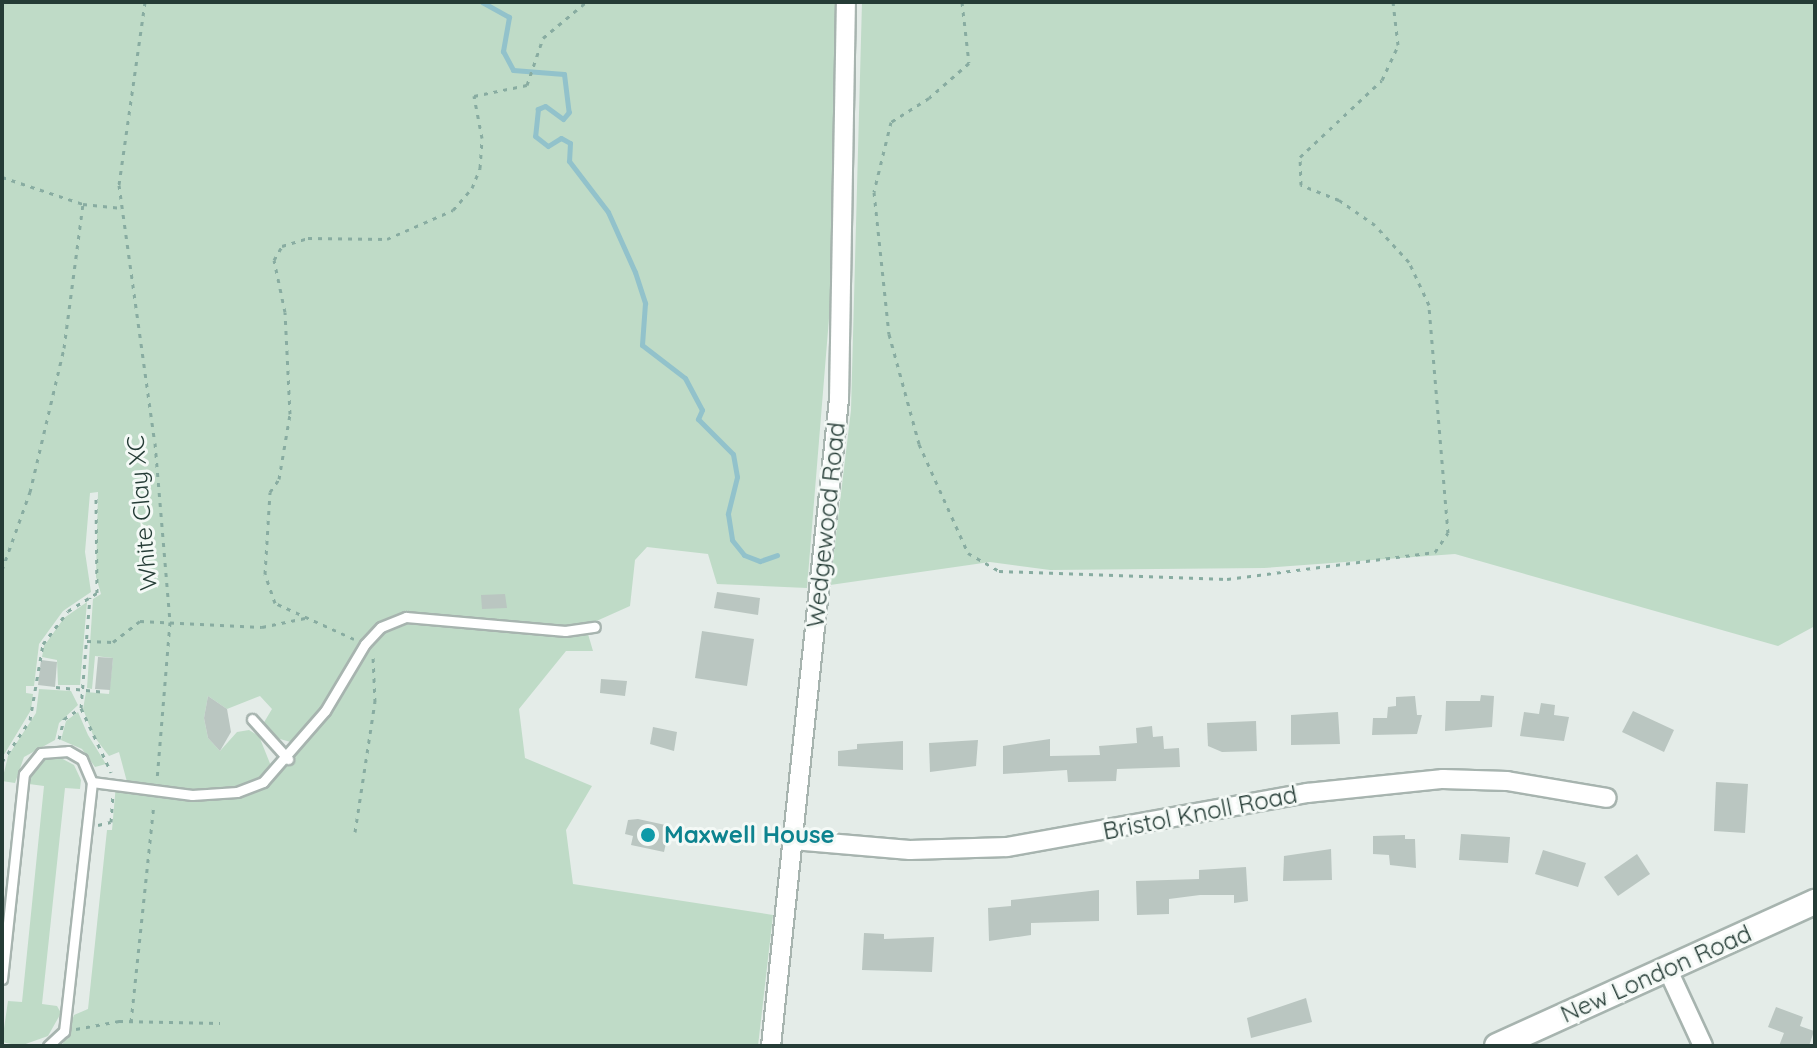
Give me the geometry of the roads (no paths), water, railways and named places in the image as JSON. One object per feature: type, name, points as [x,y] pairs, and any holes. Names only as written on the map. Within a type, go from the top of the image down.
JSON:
[{"type":"main road","name":"New London Road","points":[[1497,1046],[1815,902]]},
{"type":"street","name":"Wedgewood Road","points":[[771,1046],[839,399],[846,2]]},
{"type":"street","name":"Bristol Knoll Road","points":[[793,840],[910,850],[1007,847],[1307,793],[1443,779],[1507,781],[1607,798]]},
{"type":"street","points":[[1667,968],[1703,1046]]},
{"type":"lane","points":[[92,782],[156,791],[237,792],[263,782],[288,759],[325,711],[365,644],[381,627],[406,617],[565,631],[595,627]]},
{"type":"lane","points":[[252,719],[288,759]]},
{"type":"lane","points":[[2,979],[24,774],[34,758],[60,749],[82,759],[92,782],[64,1031],[48,1046]]},
{"type":"waterway","points":[[482,2],[509,17],[503,51],[513,70],[564,74],[569,112],[563,119],[545,106],[538,109],[535,136],[548,146],[561,138],[570,143],[569,161],[608,212],[635,272],[645,303],[642,345],[685,378],[702,410],[698,419],[733,454],[737,477],[728,514],[732,540],[744,555],[760,561],[777,555]]},
{"type":"place","name":"Maxwell House","points":[[648,835]]}]
